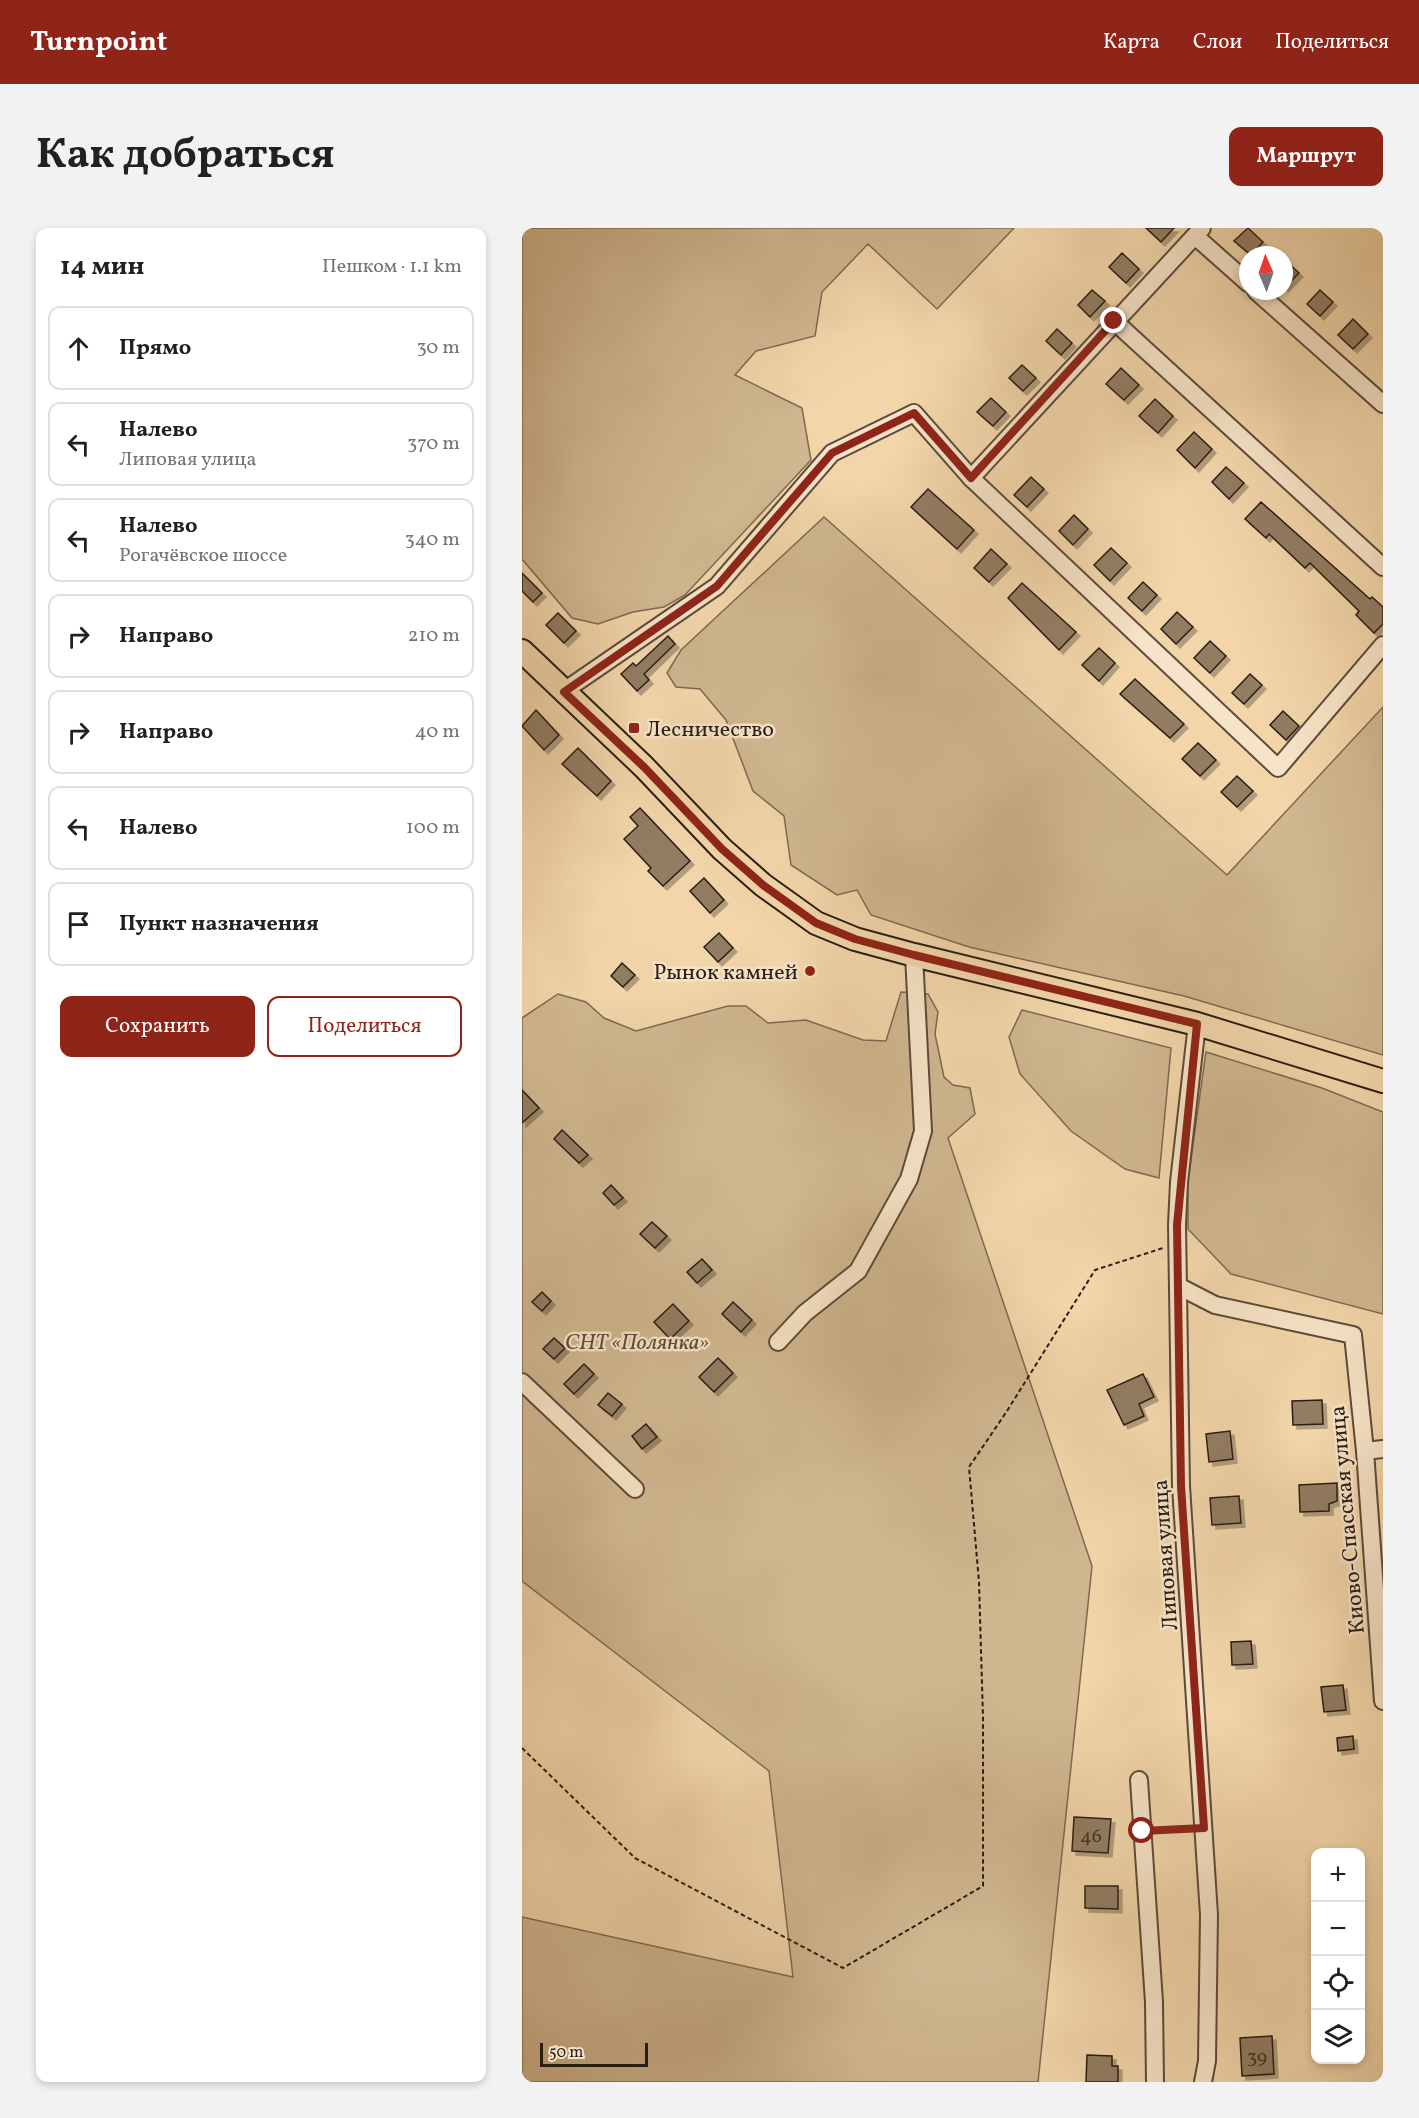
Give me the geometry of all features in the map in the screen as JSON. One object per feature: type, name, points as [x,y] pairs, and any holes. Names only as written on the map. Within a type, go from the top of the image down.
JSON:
[{"type":"main road","points":[[522,651],[644,767],[722,849],[792,908],[816,923],[841,934],[914,955],[1197,1024],[1383,1081]]},
{"type":"street","points":[[971,478],[1198,232],[1239,274]]},
{"type":"street","points":[[1267,300],[1383,404]]},
{"type":"street","points":[[1114,321],[1383,567]]},
{"type":"street","points":[[564,692],[717,586],[832,453],[914,413],[971,478],[1278,768],[1383,645]]},
{"type":"street","points":[[778,1342],[804,1313],[858,1271],[909,1179],[922,1131],[914,955]]},
{"type":"street","name":"Липовая улица","points":[[1197,1024],[1179,1182],[1178,1244],[1181,1486],[1209,1915],[1207,2061],[1203,2082]]},
{"type":"street","name":"Киово-Спасская улица","points":[[1180,1287],[1215,1305],[1353,1335],[1365,1451],[1383,1701]]},
{"type":"street","points":[[522,1382],[635,1489]]},
{"type":"street","points":[[1365,1451],[1383,1449]]},
{"type":"street","points":[[1139,1780],[1154,2002],[1155,2082]]},
{"type":"path","points":[[522,1748],[635,1858],[843,1968],[983,1886],[980,1616],[969,1467],[1007,1411],[1095,1270],[1178,1244]]},
{"type":"path","points":[[1142,1831],[1204,1828]]},
{"type":"green space","points":[[522,228],[1014,228],[937,309],[868,244],[822,292],[815,336],[756,351],[735,375],[802,408],[811,460],[685,595],[664,607],[633,612],[598,624],[572,618],[522,559]]},
{"type":"green space","points":[[824,517],[1227,875],[1383,707],[1383,1055],[1184,996],[969,947],[871,915],[857,890],[837,895],[791,865],[784,816],[753,791],[726,720],[700,689],[676,687],[667,673],[681,650]]},
{"type":"green space","name":"СНТ «Полянка»","points":[[901,992],[928,994],[938,1012],[935,1034],[944,1077],[953,1085],[970,1088],[975,1114],[948,1138],[1092,1566],[1038,2082],[522,2082],[522,1917],[793,1977],[769,1771],[522,1581],[522,1018],[558,994],[586,1002],[604,1018],[636,1031],[728,1006],[746,1006],[768,1023],[806,1020],[863,1040],[886,1041]]},
{"type":"green space","points":[[1022,1010],[1171,1048],[1159,1178],[1125,1169],[1071,1131],[1020,1074],[1009,1037]]},
{"type":"green space","points":[[1206,1052],[1322,1088],[1383,1112],[1383,1314],[1231,1274],[1188,1229],[1188,1181]]},
{"type":"building","points":[[1146,228],[1174,228],[1161,242]]},
{"type":"building","points":[[1248,228],[1263,242],[1259,246],[1240,246],[1234,241]]},
{"type":"building","points":[[1122,253],[1139,269],[1126,283],[1109,267]]},
{"type":"building","points":[[1293,267],[1299,273],[1293,279]]},
{"type":"building","points":[[1092,290],[1105,301],[1090,317],[1078,305]]},
{"type":"building","points":[[1320,290],[1333,302],[1320,316],[1307,304]]},
{"type":"building","points":[[1353,319],[1368,334],[1353,349],[1338,335]]},
{"type":"building","points":[[1057,329],[1072,343],[1061,355],[1046,341]]},
{"type":"building","points":[[1022,365],[1036,378],[1023,391],[1009,378]]},
{"type":"building","points":[[1121,368],[1139,385],[1124,400],[1106,384]]},
{"type":"building","points":[[991,398],[1006,412],[993,426],[977,412]]},
{"type":"building","points":[[1155,399],[1173,416],[1158,433],[1139,416]]},
{"type":"building","points":[[1194,432],[1212,449],[1195,468],[1177,450]]},
{"type":"building","points":[[1226,467],[1244,483],[1229,499],[1212,482]]},
{"type":"building","points":[[1031,477],[1044,489],[1027,507],[1014,495]]},
{"type":"building","points":[[928,489],[974,530],[957,549],[911,507]]},
{"type":"building","points":[[1261,502],[1370,599],[1372,597],[1383,607],[1383,624],[1374,633],[1356,615],[1359,611],[1310,563],[1305,568],[1269,534],[1266,538],[1245,519]]},
{"type":"building","points":[[1074,515],[1088,529],[1073,545],[1059,531]]},
{"type":"building","points":[[1111,548],[1127,563],[1110,581],[1094,565]]},
{"type":"building","points":[[991,549],[1007,564],[989,582],[974,568]]},
{"type":"building","points":[[522,573],[542,593],[533,602],[522,591]]},
{"type":"building","points":[[1143,582],[1157,595],[1142,611],[1128,598]]},
{"type":"building","points":[[1022,583],[1076,632],[1059,650],[1008,598]]},
{"type":"building","points":[[1177,612],[1193,627],[1176,644],[1161,629]]},
{"type":"building","points":[[558,613],[576,631],[564,643],[546,625]]},
{"type":"building","points":[[668,636],[675,644],[644,674],[649,680],[637,691],[621,674],[633,663],[636,666]]},
{"type":"building","points":[[1210,641],[1226,656],[1210,673],[1194,658]]},
{"type":"building","points":[[1099,648],[1115,663],[1099,681],[1082,665]]},
{"type":"building","points":[[1250,674],[1262,685],[1244,704],[1232,693]]},
{"type":"building","points":[[1135,679],[1184,724],[1170,738],[1120,694]]},
{"type":"building","points":[[536,710],[559,735],[544,750],[522,726]]},
{"type":"building","points":[[1283,711],[1299,726],[1286,740],[1270,725]]},
{"type":"building","points":[[1198,743],[1216,760],[1200,776],[1182,759]]},
{"type":"building","points":[[578,748],[611,781],[597,796],[562,764]]},
{"type":"building","points":[[1237,776],[1253,791],[1237,807],[1221,792]]},
{"type":"building","points":[[640,808],[690,861],[663,886],[648,871],[651,868],[624,839],[638,826],[630,817]]},
{"type":"building","points":[[704,878],[724,900],[710,913],[690,891]]},
{"type":"building","points":[[719,933],[733,948],[718,962],[704,947]]},
{"type":"building","points":[[622,963],[635,975],[623,987],[611,976]]},
{"type":"building","points":[[522,1090],[539,1108],[522,1123]]},
{"type":"building","points":[[562,1130],[588,1155],[579,1163],[554,1139]]},
{"type":"building","points":[[611,1185],[623,1198],[614,1205],[603,1193]]},
{"type":"building","points":[[652,1222],[667,1236],[655,1248],[640,1234]]},
{"type":"building","points":[[702,1259],[712,1270],[697,1283],[687,1272]]},
{"type":"building","points":[[542,1292],[551,1301],[542,1311],[532,1302]]},
{"type":"building","points":[[733,1302],[752,1320],[741,1332],[722,1314]]},
{"type":"building","points":[[673,1304],[689,1321],[670,1339],[654,1322]]},
{"type":"building","points":[[554,1338],[565,1348],[554,1359],[543,1349]]},
{"type":"building","points":[[718,1358],[733,1373],[714,1392],[699,1377]]},
{"type":"building","points":[[584,1364],[594,1374],[574,1394],[564,1384]]},
{"type":"building","points":[[1143,1374],[1154,1397],[1139,1404],[1144,1416],[1124,1425],[1107,1390]]},
{"type":"building","points":[[608,1393],[622,1404],[612,1416],[598,1405]]},
{"type":"building","points":[[1322,1400],[1323,1424],[1293,1425],[1292,1401]]},
{"type":"building","points":[[646,1424],[657,1437],[642,1449],[632,1436]]},
{"type":"building","points":[[1230,1431],[1233,1459],[1209,1462],[1206,1434]]},
{"type":"building","points":[[1337,1483],[1337,1501],[1329,1504],[1329,1511],[1300,1512],[1299,1485]]},
{"type":"building","points":[[1239,1496],[1241,1523],[1212,1525],[1210,1498]]},
{"type":"building","points":[[1251,1641],[1253,1664],[1232,1665],[1231,1642]]},
{"type":"building","points":[[1343,1685],[1346,1710],[1324,1712],[1321,1687]]},
{"type":"building","points":[[1353,1736],[1354,1749],[1338,1751],[1337,1738]]},
{"type":"building","points":[[1074,1817],[1111,1819],[1108,1853],[1072,1851]]},
{"type":"building","points":[[1085,1886],[1118,1886],[1118,1909],[1085,1908]]},
{"type":"building","points":[[1272,2036],[1274,2074],[1242,2076],[1240,2038]]},
{"type":"building","points":[[1087,2055],[1112,2056],[1112,2066],[1118,2066],[1118,2082],[1086,2082]]},
{"type":"place","name":"Лесничество","points":[[634,728]]},
{"type":"place","name":"Рынок камней","points":[[810,971]]},
{"type":"route","points":[[1114,321],[971,478],[914,413],[832,453],[717,586],[564,692],[644,767],[722,849],[792,908],[816,923],[855,939],[914,955],[1197,1024],[1179,1182],[1177,1225],[1180,1287],[1181,1486],[1204,1828],[1142,1831]]}]
